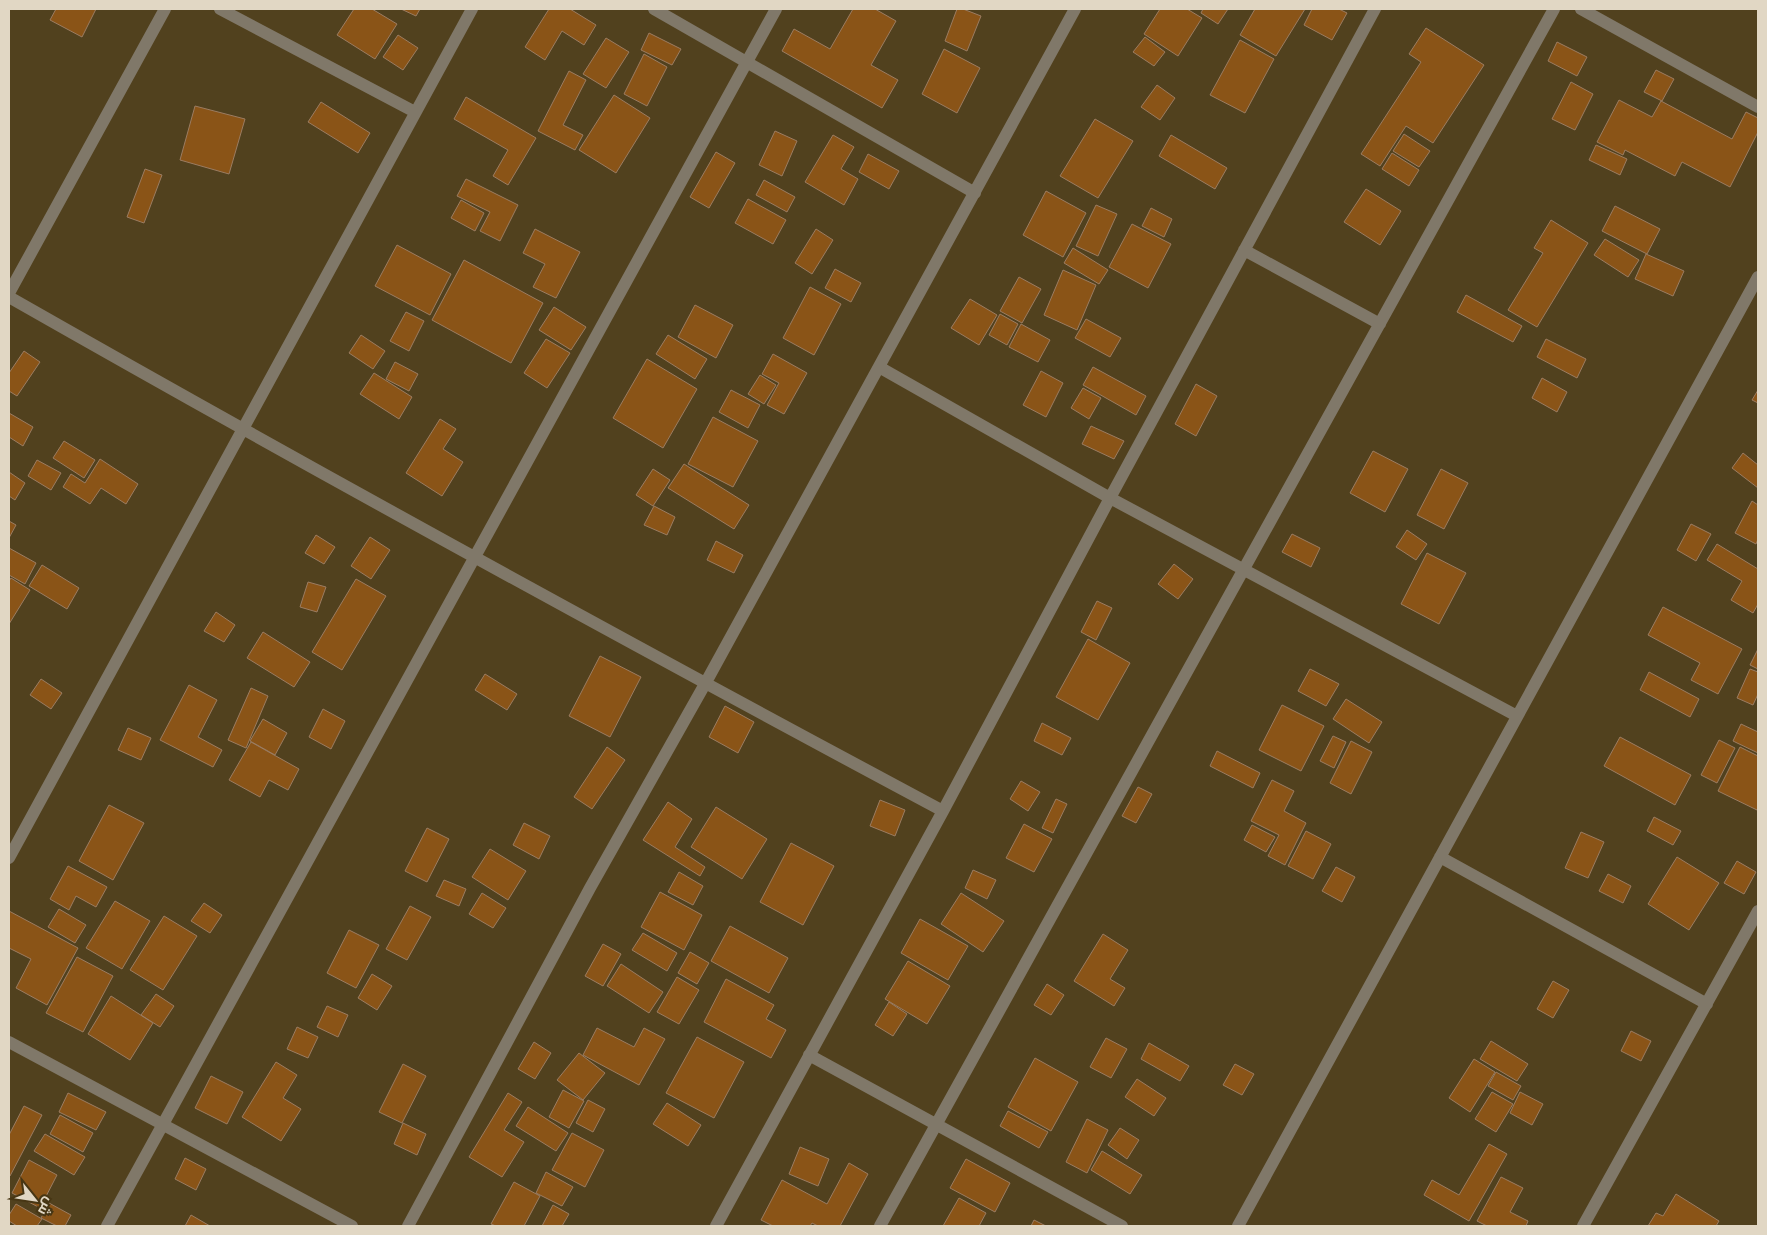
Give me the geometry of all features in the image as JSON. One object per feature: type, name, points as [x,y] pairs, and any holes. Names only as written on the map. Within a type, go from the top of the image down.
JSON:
[{"type":"street","points":[[9,293],[165,9]]},
{"type":"street","points":[[220,9],[416,112]]},
{"type":"street","points":[[9,858],[472,9]]},
{"type":"street","points":[[654,9],[974,193]]},
{"type":"street","points":[[107,1226],[776,9]]},
{"type":"street","points":[[408,1226],[590,888],[705,684],[1075,9]]},
{"type":"street","points":[[716,1226],[943,811],[1375,9]]},
{"type":"street","points":[[880,1226],[1554,9]]},
{"type":"street","points":[[1581,9],[1758,107]]},
{"type":"street","points":[[1244,250],[1380,324]]},
{"type":"street","points":[[1238,1226],[1758,278]]},
{"type":"street","points":[[9,297],[242,430],[705,684],[943,811]]},
{"type":"street","points":[[879,367],[1110,498],[1517,716]]},
{"type":"street","points":[[1440,857],[1707,1004]]},
{"type":"street","points":[[1583,1226],[1758,911]]},
{"type":"street","points":[[9,1042],[352,1226]]},
{"type":"street","points":[[809,1055],[1122,1226]]},
{"type":"building","points":[[56,9],[96,9],[82,37],[50,20]]},
{"type":"building","points":[[354,9],[372,9],[397,24],[375,59],[337,35]]},
{"type":"building","points":[[401,9],[420,9],[416,16]]},
{"type":"building","points":[[549,9],[570,9],[596,25],[584,45],[562,31],[545,60],[525,47]]},
{"type":"building","points":[[853,9],[875,9],[896,21],[871,65],[898,80],[882,108],[782,51],[794,29],[830,49]]},
{"type":"building","points":[[957,9],[963,9],[981,16],[967,51],[945,41]]},
{"type":"building","points":[[1160,9],[1187,9],[1202,18],[1178,56],[1144,34]]},
{"type":"building","points":[[1203,9],[1228,9],[1218,24],[1201,13]]},
{"type":"building","points":[[1255,9],[1305,9],[1276,56],[1240,35]]},
{"type":"building","points":[[1312,9],[1339,9],[1347,13],[1332,40],[1304,25]]},
{"type":"building","points":[[1426,28],[1484,65],[1433,143],[1406,126],[1380,166],[1361,154],[1421,62],[1409,54]]},
{"type":"building","points":[[649,33],[681,49],[672,65],[641,50]]},
{"type":"building","points":[[398,35],[418,48],[403,70],[383,57]]},
{"type":"building","points":[[1145,37],[1165,52],[1154,66],[1133,52]]},
{"type":"building","points":[[606,38],[629,52],[606,88],[583,74]]},
{"type":"building","points":[[1240,40],[1274,59],[1245,113],[1210,95]]},
{"type":"building","points":[[1557,42],[1587,57],[1577,76],[1548,61]]},
{"type":"building","points":[[944,49],[980,68],[957,113],[922,94]]},
{"type":"building","points":[[644,54],[667,67],[647,106],[624,94]]},
{"type":"building","points":[[1656,70],[1674,79],[1662,101],[1644,92]]},
{"type":"building","points":[[569,71],[586,80],[563,125],[583,135],[575,150],[538,131]]},
{"type":"building","points":[[1571,82],[1593,94],[1575,130],[1552,119]]},
{"type":"building","points":[[1157,85],[1175,98],[1160,120],[1141,107]]},
{"type":"building","points":[[614,95],[650,118],[616,173],[579,150]]},
{"type":"building","points":[[466,97],[536,138],[508,185],[493,176],[508,150],[454,119]]},
{"type":"building","points":[[1619,100],[1652,117],[1661,101],[1732,139],[1746,112],[1758,118],[1758,132],[1730,187],[1682,162],[1675,176],[1625,150],[1623,155],[1597,142]]},
{"type":"building","points":[[321,102],[370,133],[358,153],[308,122]]},
{"type":"building","points":[[195,106],[245,119],[229,174],[180,160]]},
{"type":"building","points":[[1095,119],[1133,141],[1098,198],[1060,176]]},
{"type":"building","points":[[775,131],[797,141],[782,176],[759,165]]},
{"type":"building","points":[[1404,134],[1430,151],[1419,167],[1393,151]]},
{"type":"building","points":[[833,135],[854,147],[841,169],[858,179],[844,205],[805,182]]},
{"type":"building","points":[[1171,135],[1227,168],[1215,189],[1159,156]]},
{"type":"building","points":[[1596,145],[1627,159],[1620,175],[1589,160]]},
{"type":"building","points":[[716,152],[735,163],[709,208],[690,197]]},
{"type":"building","points":[[1392,153],[1419,170],[1409,186],[1382,169]]},
{"type":"building","points":[[868,154],[899,171],[889,189],[859,172]]},
{"type":"building","points":[[145,169],[162,175],[144,223],[127,217]]},
{"type":"building","points":[[466,179],[518,205],[500,241],[480,231],[490,212],[457,196]]},
{"type":"building","points":[[764,180],[795,197],[787,212],[756,195]]},
{"type":"building","points":[[1366,189],[1401,211],[1380,245],[1344,222]]},
{"type":"building","points":[[1046,191],[1086,213],[1063,257],[1023,235]]},
{"type":"building","points":[[748,199],[786,220],[773,244],[735,223]]},
{"type":"building","points":[[461,200],[484,213],[475,231],[451,218]]},
{"type":"building","points":[[1096,205],[1117,214],[1098,256],[1076,246]]},
{"type":"building","points":[[1615,206],[1660,229],[1647,254],[1602,231]]},
{"type":"building","points":[[1151,208],[1172,219],[1164,237],[1142,226]]},
{"type":"building","points":[[1551,220],[1588,243],[1537,327],[1508,310],[1543,253],[1534,248]]},
{"type":"building","points":[[1132,224],[1171,244],[1148,288],[1109,267]]},
{"type":"building","points":[[535,229],[580,252],[556,298],[533,287],[545,264],[523,253]]},
{"type":"building","points":[[816,229],[833,240],[812,274],[795,263]]},
{"type":"building","points":[[1605,239],[1639,260],[1628,277],[1594,255]]},
{"type":"building","points":[[397,245],[451,274],[430,315],[375,286]]},
{"type":"building","points":[[1073,248],[1108,270],[1099,284],[1064,263]]},
{"type":"building","points":[[1646,254],[1684,271],[1673,296],[1635,279]]},
{"type":"building","points":[[464,260],[543,303],[511,363],[432,320]]},
{"type":"building","points":[[835,269],[861,283],[851,302],[825,288]]},
{"type":"building","points":[[1063,270],[1096,285],[1077,330],[1044,315]]},
{"type":"building","points":[[1019,277],[1041,289],[1022,323],[1000,311]]},
{"type":"building","points":[[810,287],[841,304],[814,355],[783,338]]},
{"type":"building","points":[[1466,295],[1522,326],[1513,342],[1457,312]]},
{"type":"building","points":[[970,299],[997,315],[979,345],[951,328]]},
{"type":"building","points":[[695,305],[733,325],[716,358],[678,337]]},
{"type":"building","points":[[554,307],[586,327],[571,350],[539,330]]},
{"type":"building","points":[[406,312],[424,321],[409,351],[390,341]]},
{"type":"building","points":[[1000,314],[1018,324],[1007,345],[989,335]]},
{"type":"building","points":[[1086,319],[1121,338],[1110,357],[1075,338]]},
{"type":"building","points":[[1021,324],[1050,340],[1038,362],[1009,347]]},
{"type":"building","points":[[361,335],[385,351],[373,369],[349,353]]},
{"type":"building","points":[[668,335],[707,359],[695,379],[656,354]]},
{"type":"building","points":[[546,339],[570,353],[547,388],[524,373]]},
{"type":"building","points":[[1546,339],[1586,359],[1577,378],[1537,357]]},
{"type":"building","points":[[24,351],[40,362],[17,396],[9,391],[9,373]]},
{"type":"building","points":[[773,354],[807,373],[784,414],[767,405],[779,383],[762,374]]},
{"type":"building","points":[[647,359],[697,389],[663,448],[613,418]]},
{"type":"building","points":[[395,362],[418,374],[409,391],[386,379]]},
{"type":"building","points":[[1093,367],[1146,396],[1136,415],[1083,385]]},
{"type":"building","points":[[1041,371],[1063,383],[1046,417],[1023,405]]},
{"type":"building","points":[[374,373],[412,397],[399,419],[360,394]]},
{"type":"building","points":[[760,375],[776,385],[764,404],[748,394]]},
{"type":"building","points":[[1542,378],[1567,392],[1557,412],[1532,398]]},
{"type":"building","points":[[1196,384],[1217,396],[1196,436],[1175,424]]},
{"type":"building","points":[[1083,388],[1101,398],[1089,419],[1071,408]]},
{"type":"building","points":[[731,390],[760,405],[748,428],[719,412]]},
{"type":"building","points":[[1758,390],[1758,403],[1752,400]]},
{"type":"building","points":[[9,413],[33,427],[23,446],[9,437]]},
{"type":"building","points":[[713,417],[758,441],[733,487],[688,464]]},
{"type":"building","points":[[440,419],[456,429],[443,449],[463,462],[442,496],[406,473]]},
{"type":"building","points":[[1091,426],[1124,441],[1114,459],[1082,444]]},
{"type":"building","points":[[64,441],[95,460],[84,478],[53,458]]},
{"type":"building","points":[[1373,451],[1408,469],[1385,512],[1350,493]]},
{"type":"building","points":[[1743,453],[1758,465],[1758,488],[1732,468]]},
{"type":"building","points":[[100,459],[138,484],[126,504],[101,488],[90,504],[63,487],[71,474],[85,483]]},
{"type":"building","points":[[37,460],[61,473],[51,490],[28,476]]},
{"type":"building","points":[[684,464],[749,505],[734,529],[668,488]]},
{"type":"building","points":[[653,469],[670,480],[653,506],[636,495]]},
{"type":"building","points":[[1441,469],[1468,483],[1444,529],[1417,515]]},
{"type":"building","points":[[9,472],[25,483],[15,500],[9,496]]},
{"type":"building","points":[[1752,501],[1758,505],[1758,539],[1756,544],[1735,533]]},
{"type":"building","points":[[654,506],[675,517],[667,535],[644,525]]},
{"type":"building","points":[[9,521],[16,525],[9,538]]},
{"type":"building","points":[[1691,524],[1711,534],[1696,561],[1677,550]]},
{"type":"building","points":[[1407,530],[1427,544],[1416,560],[1396,547]]},
{"type":"building","points":[[1292,534],[1320,548],[1311,567],[1282,552]]},
{"type":"building","points":[[316,535],[335,547],[324,564],[305,553]]},
{"type":"building","points":[[370,537],[390,550],[371,579],[351,566]]},
{"type":"building","points":[[716,541],[743,555],[734,573],[707,560]]},
{"type":"building","points":[[1717,544],[1758,569],[1758,604],[1753,613],[1731,600],[1742,581],[1707,560]]},
{"type":"building","points":[[9,548],[36,563],[25,584],[9,575]]},
{"type":"building","points":[[1427,553],[1466,573],[1439,624],[1401,604]]},
{"type":"building","points":[[1174,564],[1193,579],[1178,599],[1158,584]]},
{"type":"building","points":[[42,565],[79,588],[67,609],[29,586]]},
{"type":"building","points":[[11,578],[30,590],[9,624],[9,581]]},
{"type":"building","points":[[356,579],[386,596],[342,670],[312,652]]},
{"type":"building","points":[[308,582],[326,587],[317,612],[300,607]]},
{"type":"building","points":[[1097,601],[1112,608],[1096,640],[1081,632]]},
{"type":"building","points":[[1663,607],[1742,649],[1718,694],[1691,680],[1700,663],[1648,635]]},
{"type":"building","points":[[216,612],[235,625],[224,642],[204,631]]},
{"type":"building","points":[[263,632],[310,662],[294,687],[247,658]]},
{"type":"building","points":[[1088,639],[1130,663],[1098,720],[1056,697]]},
{"type":"building","points":[[1758,649],[1758,669],[1750,665]]},
{"type":"building","points":[[600,656],[641,677],[610,737],[569,716]]},
{"type":"building","points":[[1310,669],[1339,684],[1326,706],[1298,691]]},
{"type":"building","points":[[1750,669],[1758,672],[1758,694],[1753,705],[1737,698]]},
{"type":"building","points":[[1649,672],[1699,699],[1690,717],[1640,690]]},
{"type":"building","points":[[485,674],[517,694],[507,710],[475,690]]},
{"type":"building","points":[[41,679],[62,693],[51,709],[30,695]]},
{"type":"building","points":[[189,685],[217,700],[198,737],[222,750],[213,767],[160,740]]},
{"type":"building","points":[[251,688],[268,696],[246,748],[228,740]]},
{"type":"building","points":[[1346,699],[1382,722],[1369,743],[1333,719]]},
{"type":"building","points":[[1282,705],[1324,726],[1301,771],[1259,750]]},
{"type":"building","points":[[725,706],[754,722],[738,753],[709,737]]},
{"type":"building","points":[[323,709],[345,721],[331,749],[309,737]]},
{"type":"building","points":[[263,719],[287,733],[275,755],[250,741]]},
{"type":"building","points":[[1042,723],[1071,738],[1062,755],[1034,741]]},
{"type":"building","points":[[1741,724],[1758,732],[1758,753],[1733,741]]},
{"type":"building","points":[[128,728],[151,738],[141,760],[118,750]]},
{"type":"building","points":[[1333,736],[1346,742],[1334,768],[1320,761]]},
{"type":"building","points":[[1620,737],[1691,775],[1675,805],[1604,766]]},
{"type":"building","points":[[1719,740],[1735,748],[1717,783],[1701,775]]},
{"type":"building","points":[[1351,741],[1372,752],[1351,794],[1330,783]]},
{"type":"building","points":[[251,742],[299,769],[288,790],[269,780],[260,797],[229,780]]},
{"type":"building","points":[[607,747],[625,760],[592,809],[574,797]]},
{"type":"building","points":[[1740,747],[1758,756],[1757,810],[1718,791]]},
{"type":"building","points":[[1217,751],[1260,773],[1253,788],[1210,766]]},
{"type":"building","points":[[1272,780],[1294,791],[1284,811],[1306,823],[1285,865],[1268,856],[1279,835],[1251,821]]},
{"type":"building","points":[[1021,781],[1040,792],[1028,811],[1010,799]]},
{"type":"building","points":[[1138,787],[1152,794],[1136,823],[1122,816]]},
{"type":"building","points":[[1056,799],[1067,804],[1053,833],[1042,828]]},
{"type":"building","points":[[880,800],[905,810],[895,836],[870,826]]},
{"type":"building","points":[[668,802],[692,819],[675,847],[705,867],[700,876],[643,840]]},
{"type":"building","points":[[109,805],[144,823],[113,880],[79,861]]},
{"type":"building","points":[[716,807],[767,839],[742,879],[691,847]]},
{"type":"building","points":[[1654,817],[1681,831],[1673,845],[1647,831]]},
{"type":"building","points":[[524,823],[550,836],[539,859],[513,845]]},
{"type":"building","points":[[1024,824],[1052,839],[1034,872],[1006,858]]},
{"type":"building","points":[[1252,825],[1275,837],[1266,852],[1244,840]]},
{"type":"building","points":[[427,828],[449,839],[427,882],[405,871]]},
{"type":"building","points":[[1306,831],[1331,844],[1313,879],[1288,866]]},
{"type":"building","points":[[1581,832],[1604,842],[1588,878],[1565,868]]},
{"type":"building","points":[[791,843],[834,866],[803,925],[760,902]]},
{"type":"building","points":[[490,849],[526,871],[508,900],[472,877]]},
{"type":"building","points":[[1677,857],[1719,883],[1689,930],[1648,904]]},
{"type":"building","points":[[1737,861],[1756,872],[1744,894],[1724,883]]},
{"type":"building","points":[[68,866],[107,887],[96,907],[76,896],[69,910],[50,899]]},
{"type":"building","points":[[1336,867],[1355,877],[1342,902],[1322,891]]},
{"type":"building","points":[[973,870],[996,880],[987,899],[965,888]]},
{"type":"building","points":[[679,872],[703,886],[693,905],[668,892]]},
{"type":"building","points":[[1608,874],[1631,886],[1623,903],[1599,891]]},
{"type":"building","points":[[444,880],[466,889],[459,906],[436,896]]},
{"type":"building","points":[[660,892],[702,915],[684,950],[641,927]]},
{"type":"building","points":[[482,893],[506,908],[493,928],[469,914]]},
{"type":"building","points":[[961,893],[1004,921],[983,952],[941,924]]},
{"type":"building","points":[[115,901],[150,921],[122,969],[86,948]]},
{"type":"building","points":[[204,903],[222,915],[210,933],[191,921]]},
{"type":"building","points":[[410,906],[431,917],[407,960],[386,949]]},
{"type":"building","points":[[59,909],[86,925],[75,943],[48,927]]},
{"type":"building","points":[[9,911],[78,948],[47,1005],[16,988],[31,959],[9,948]]},
{"type":"building","points":[[164,916],[197,936],[163,990],[130,970]]},
{"type":"building","points":[[920,919],[968,946],[948,980],[901,953]]},
{"type":"building","points":[[730,926],[788,958],[769,993],[711,961]]},
{"type":"building","points":[[349,930],[379,945],[356,988],[327,973]]},
{"type":"building","points":[[643,933],[677,953],[667,971],[632,950]]},
{"type":"building","points":[[1103,934],[1128,950],[1110,979],[1125,988],[1114,1006],[1074,981]]},
{"type":"building","points":[[603,944],[621,954],[603,986],[585,976]]},
{"type":"building","points":[[690,952],[709,963],[697,984],[678,973]]},
{"type":"building","points":[[77,957],[113,976],[83,1032],[46,1013]]},
{"type":"building","points":[[908,961],[950,986],[927,1024],[885,999]]},
{"type":"building","points":[[621,964],[663,992],[649,1013],[607,986]]},
{"type":"building","points":[[372,974],[392,986],[377,1010],[358,998]]},
{"type":"building","points":[[677,977],[699,990],[679,1024],[657,1012]]},
{"type":"building","points":[[726,979],[774,1005],[766,1019],[786,1030],[771,1058],[704,1022]]},
{"type":"building","points":[[1553,981],[1569,990],[1553,1018],[1537,1009]]},
{"type":"building","points":[[1047,984],[1064,995],[1051,1015],[1034,1005]]},
{"type":"building","points":[[156,994],[174,1006],[160,1027],[141,1015]]},
{"type":"building","points":[[111,996],[153,1023],[130,1060],[88,1034]]},
{"type":"building","points":[[889,1002],[907,1014],[893,1036],[875,1025]]},
{"type":"building","points":[[327,1006],[348,1015],[338,1037],[317,1027]]},
{"type":"building","points":[[297,1027],[318,1037],[308,1058],[287,1049]]},
{"type":"building","points":[[597,1028],[634,1047],[644,1028],[665,1039],[639,1085],[583,1055]]},
{"type":"building","points":[[1631,1031],[1651,1041],[1641,1061],[1621,1051]]},
{"type":"building","points":[[697,1037],[744,1062],[714,1118],[666,1093]]},
{"type":"building","points":[[1106,1038],[1127,1049],[1111,1078],[1090,1067]]},
{"type":"building","points":[[1491,1041],[1528,1064],[1517,1081],[1480,1059]]},
{"type":"building","points":[[534,1042],[551,1053],[535,1079],[518,1069]]},
{"type":"building","points":[[1149,1043],[1189,1066],[1180,1081],[1141,1059]]},
{"type":"building","points":[[579,1053],[605,1073],[583,1100],[557,1080]]},
{"type":"building","points":[[1035,1058],[1078,1082],[1051,1131],[1008,1107]]},
{"type":"building","points":[[1474,1059],[1495,1072],[1470,1112],[1449,1098]]},
{"type":"building","points":[[276,1062],[297,1075],[283,1098],[301,1109],[281,1141],[242,1117]]},
{"type":"building","points":[[403,1064],[426,1076],[402,1123],[379,1112]]},
{"type":"building","points":[[1235,1064],[1254,1074],[1242,1095],[1223,1085]]},
{"type":"building","points":[[1496,1072],[1521,1086],[1513,1100],[1488,1086]]},
{"type":"building","points":[[211,1076],[243,1092],[227,1124],[195,1108]]},
{"type":"building","points":[[1137,1079],[1166,1098],[1154,1116],[1125,1097]]},
{"type":"building","points":[[563,1090],[584,1101],[569,1128],[549,1117]]},
{"type":"building","points":[[1492,1092],[1513,1104],[1496,1132],[1475,1119]]},
{"type":"building","points":[[1520,1092],[1543,1104],[1532,1125],[1510,1113]]},
{"type":"building","points":[[68,1093],[106,1112],[96,1130],[59,1112]]},
{"type":"building","points":[[508,1093],[522,1102],[504,1130],[524,1142],[502,1177],[469,1157]]},
{"type":"building","points":[[588,1100],[605,1109],[593,1132],[576,1123]]},
{"type":"building","points":[[667,1103],[701,1125],[688,1146],[653,1124]]},
{"type":"building","points":[[24,1106],[42,1115],[10,1176],[9,1135]]},
{"type":"building","points":[[528,1107],[568,1133],[556,1151],[516,1126]]},
{"type":"building","points":[[1008,1111],[1048,1132],[1039,1148],[1000,1126]]},
{"type":"building","points":[[60,1115],[93,1133],[83,1152],[50,1134]]},
{"type":"building","points":[[1087,1119],[1108,1130],[1087,1173],[1066,1162]]},
{"type":"building","points":[[403,1123],[426,1134],[417,1155],[394,1144]]},
{"type":"building","points":[[1120,1128],[1139,1140],[1127,1159],[1108,1145]]},
{"type":"building","points":[[572,1133],[604,1150],[585,1187],[552,1170]]},
{"type":"building","points":[[45,1134],[85,1157],[74,1175],[34,1151]]},
{"type":"building","points":[[1489,1144],[1507,1154],[1469,1221],[1424,1195],[1432,1180],[1459,1195]]},
{"type":"building","points":[[800,1147],[829,1159],[818,1186],[789,1174]]},
{"type":"building","points":[[1102,1151],[1142,1175],[1130,1194],[1091,1170]]},
{"type":"building","points":[[185,1158],[206,1169],[196,1190],[175,1179]]},
{"type":"building","points":[[966,1159],[1010,1183],[995,1212],[950,1188]]},
{"type":"building","points":[[29,1160],[57,1175],[40,1208],[12,1193]]},
{"type":"building","points":[[849,1163],[868,1174],[840,1226],[818,1226],[812,1223],[810,1226],[773,1226],[761,1220],[782,1180],[827,1204]]},
{"type":"building","points":[[546,1172],[573,1187],[562,1206],[536,1193]]},
{"type":"building","points":[[1501,1177],[1523,1188],[1510,1212],[1528,1221],[1526,1226],[1487,1226],[1477,1221]]},
{"type":"building","points":[[514,1182],[540,1196],[524,1226],[496,1226],[491,1224]]},
{"type":"building","points":[[1676,1194],[1719,1221],[1716,1226],[1648,1226],[1656,1213],[1663,1216]]},
{"type":"building","points":[[959,1198],[986,1213],[979,1226],[943,1226]]},
{"type":"building","points":[[49,1203],[71,1215],[65,1226],[57,1226],[41,1218]]},
{"type":"building","points":[[16,1204],[42,1219],[37,1226],[17,1226],[9,1221],[9,1215]]},
{"type":"building","points":[[553,1205],[569,1214],[562,1226],[542,1226]]},
{"type":"building","points":[[191,1215],[210,1226],[185,1226]]},
{"type":"building","points":[[1034,1220],[1046,1226],[1031,1226]]}]
